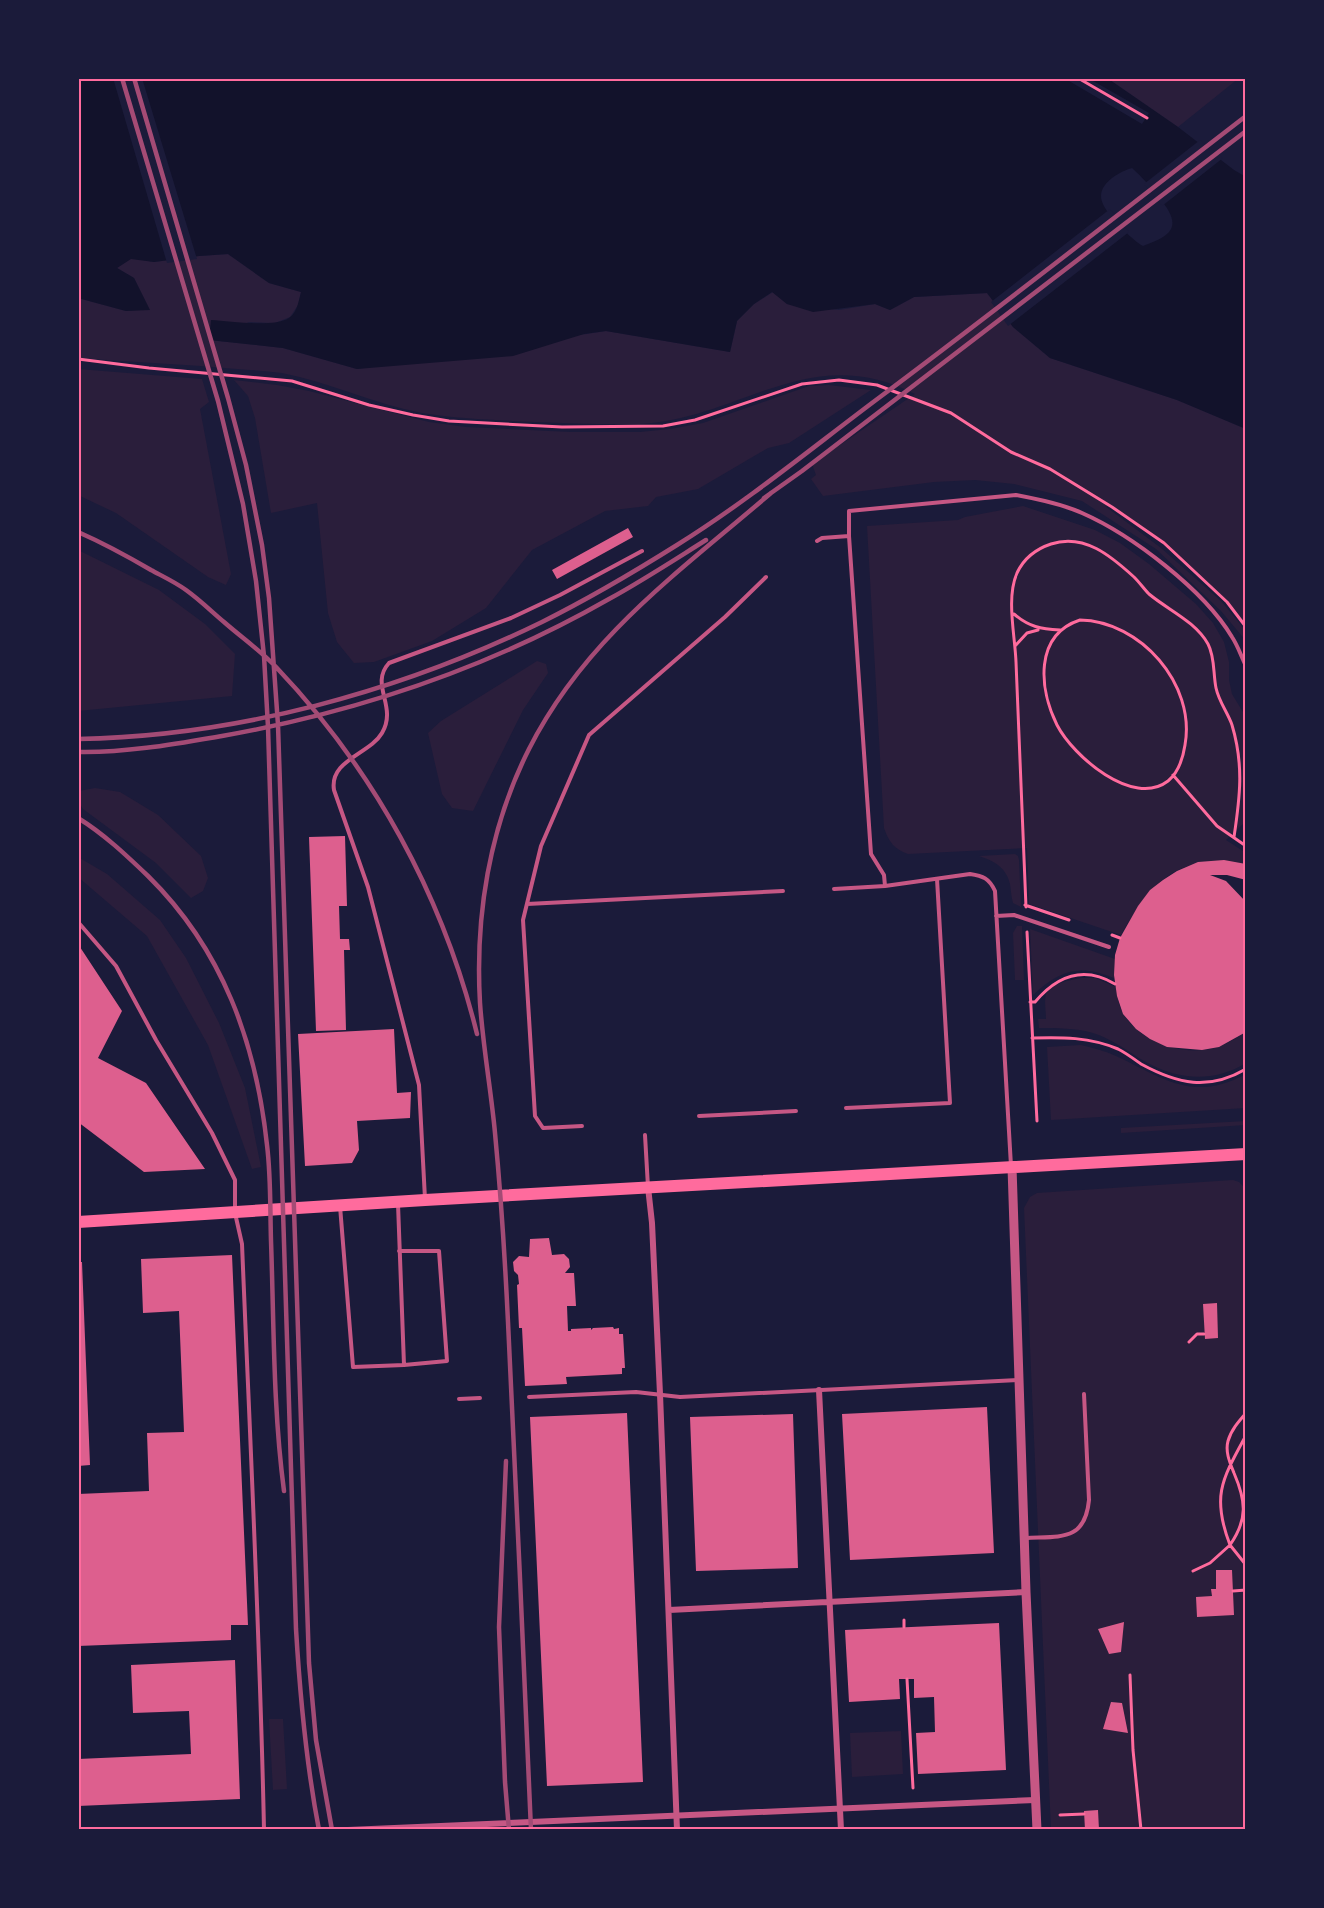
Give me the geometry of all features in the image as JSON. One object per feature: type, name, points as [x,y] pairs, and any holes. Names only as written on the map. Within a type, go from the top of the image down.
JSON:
[{"type":"main road","points":[[78,1222],[1246,1154]]},
{"type":"street","points":[[1012,1167],[1036,1830]]},
{"type":"street","points":[[648,1188],[652,1223],[660,1394],[677,1830]]},
{"type":"street","points":[[819,1390],[842,1830]]},
{"type":"street","points":[[669,1610],[1026,1592]]},
{"type":"street","points":[[348,1830],[1035,1800]]},
{"type":"lane","points":[[885,886],[884,874],[871,854],[849,511],[1016,495],[1081,513],[1124,535],[1175,575],[1211,609],[1232,637],[1246,666]]},
{"type":"lane","points":[[817,541],[822,538],[849,536]]},
{"type":"lane","points":[[425,1200],[419,1085],[368,887],[344,813],[334,790],[334,776],[351,758],[381,735],[386,724],[388,710],[381,686],[382,671],[389,663],[511,618],[560,596],[642,551]]},
{"type":"lane","points":[[582,1126],[543,1128],[535,1116],[523,920],[541,846],[589,735],[725,617],[766,577]]},
{"type":"lane","points":[[834,889],[885,886],[970,874],[982,876],[991,882],[995,891],[1012,1167]]},
{"type":"lane","points":[[846,1108],[950,1103],[938,879]]},
{"type":"lane","points":[[527,904],[783,891]]},
{"type":"lane","points":[[996,916],[1014,915],[1109,947]]},
{"type":"lane","points":[[78,922],[116,966],[156,1040],[212,1133],[235,1180],[235,1213],[242,1244],[254,1496],[264,1830]]},
{"type":"lane","points":[[699,1116],[796,1111]]},
{"type":"lane","points":[[645,1135],[648,1188]]},
{"type":"lane","points":[[398,1202],[404,1365]]},
{"type":"lane","points":[[340,1205],[353,1367],[447,1361],[439,1251],[399,1251]]},
{"type":"lane","points":[[529,1397],[636,1392],[680,1397],[1020,1380]]},
{"type":"lane","points":[[1025,1539],[1070,1535],[1081,1527],[1088,1516],[1084,1394]]},
{"type":"lane","points":[[459,1399],[480,1398]]},
{"type":"path","points":[[1078,78],[1147,118]]},
{"type":"path","points":[[78,359],[292,381],[369,405],[449,421],[561,427],[663,426],[695,420],[802,384],[838,380],[877,385],[951,413],[1011,452],[1050,469],[1112,507],[1164,543],[1227,602],[1246,627]]},
{"type":"path","points":[[1037,1121],[1011,601],[1018,572],[1034,552],[1056,542],[1081,542],[1106,554],[1135,578],[1147,592],[1196,629],[1208,644],[1214,664],[1216,689],[1231,722],[1240,759],[1241,784],[1234,837]]},
{"type":"path","points":[[1013,613],[1025,624],[1039,629],[1060,630]]},
{"type":"path","points":[[1080,620],[1095,620],[1109,624],[1145,645],[1160,659],[1172,678],[1186,720],[1184,756],[1168,780],[1156,787],[1141,789],[1124,784],[1098,770],[1084,759],[1069,742],[1051,709],[1044,673],[1049,645],[1060,630],[1080,620]]},
{"type":"path","points":[[1015,646],[1027,633],[1039,629]]},
{"type":"path","points":[[1173,775],[1217,826],[1246,846]]},
{"type":"path","points":[[1030,1002],[1035,1002],[1047,988],[1057,981],[1070,976],[1097,975],[1115,984]]},
{"type":"path","points":[[1032,1038],[1070,1037],[1096,1042],[1119,1049],[1156,1072],[1185,1082],[1225,1080],[1246,1069]]},
{"type":"path","points":[[1189,1341],[1197,1334],[1204,1334]]},
{"type":"path","points":[[1193,1571],[1210,1563],[1230,1545],[1242,1524],[1243,1498],[1227,1451],[1231,1434],[1246,1413]]},
{"type":"path","points":[[1244,1439],[1224,1478],[1219,1504],[1223,1527],[1230,1545],[1246,1565]]},
{"type":"path","points":[[1233,1590],[1246,1590]]},
{"type":"path","points":[[904,1620],[904,1627]]},
{"type":"path","points":[[1130,1675],[1141,1830]]},
{"type":"path","points":[[907,1679],[913,1788]]},
{"type":"path","points":[[1060,1815],[1084,1814]]},
{"type":"shaded area","points":[[78,78],[1107,78],[1246,177],[1246,429],[1177,400],[1050,358],[1013,327],[987,293],[914,297],[890,310],[875,304],[813,312],[787,304],[772,292],[754,304],[737,321],[730,352],[606,331],[584,334],[513,356],[357,369],[283,348],[209,340],[211,320],[273,323],[289,318],[296,310],[301,292],[269,283],[228,254],[154,262],[131,259],[117,268],[134,278],[150,310],[126,311],[78,298]],"holes":[[[1132,168],[1165,206],[1172,221],[1169,232],[1143,246],[1115,221],[1101,197],[1105,186],[1114,176]]]},
{"type":"shaded area","points":[[1107,78],[1239,78],[1178,127]]},
{"type":"shaded area","points":[[228,254],[269,283],[301,292],[298,305],[290,317],[275,323],[249,322],[209,340],[283,348],[357,369],[606,331],[730,352],[737,321],[754,304],[773,292],[787,304],[839,310],[875,304],[890,310],[914,297],[987,293],[1013,327],[1050,358],[1177,400],[1246,429],[1246,628],[1227,602],[1164,543],[1112,507],[1105,506],[1161,548],[1221,601],[1246,631],[1246,641],[1221,611],[1156,549],[1082,501],[1014,484],[975,480],[934,482],[823,496],[811,479],[816,475],[812,464],[915,394],[877,380],[842,375],[808,378],[676,419],[639,424],[587,424],[478,419],[422,413],[282,373],[78,358],[78,298],[126,311],[149,309],[134,278],[117,268],[131,258],[154,262]]},
{"type":"shaded area","points":[[78,369],[202,379],[209,402],[200,409],[231,574],[226,585],[208,577],[116,513],[78,495]]},
{"type":"shaded area","points":[[234,380],[309,391],[429,422],[466,427],[570,432],[640,432],[703,423],[809,386],[829,385],[871,390],[789,443],[768,448],[698,489],[656,497],[648,506],[605,511],[532,550],[486,608],[432,641],[374,662],[354,663],[337,642],[328,613],[317,503],[271,513],[255,418],[248,396]]},
{"type":"shaded area","points":[[1023,506],[1095,530],[1120,543],[1196,604],[1213,623],[1224,642],[1229,662],[1232,694],[1246,717],[1246,833],[1243,824],[1226,840],[1246,853],[1246,864],[1203,863],[1185,867],[1170,875],[1144,899],[1121,935],[1029,904],[1027,848],[908,854],[893,844],[884,828],[867,526],[958,520]]},
{"type":"shaded area","points":[[78,550],[159,590],[205,624],[235,654],[232,696],[78,711]]},
{"type":"shaded area","points":[[537,661],[546,664],[548,673],[523,710],[473,811],[452,808],[442,794],[428,733],[441,721]]},
{"type":"shaded area","points":[[95,788],[120,792],[158,815],[201,856],[208,878],[203,891],[191,898],[156,863],[83,809],[78,801],[79,791]]},
{"type":"shaded area","points":[[1015,854],[1019,860],[1021,907],[1013,903],[1006,873],[994,863],[979,856]]},
{"type":"shaded area","points":[[78,857],[107,874],[160,920],[186,958],[219,1023],[245,1088],[261,1167],[252,1169],[208,1045],[147,936],[78,877]]},
{"type":"shaded area","points":[[1017,926],[1022,926],[1024,980],[1015,980],[1013,933]]},
{"type":"shaded area","points":[[1030,929],[1115,959],[1114,978],[1090,971],[1070,972],[1052,980],[1033,995]]},
{"type":"shaded area","points":[[1081,978],[1095,978],[1116,987],[1121,1009],[1131,1024],[1148,1037],[1169,1047],[1191,1050],[1214,1048],[1246,1032],[1246,1063],[1221,1074],[1183,1076],[1158,1068],[1114,1042],[1093,1033],[1073,1029],[1039,1028],[1038,1019],[1046,1019],[1045,999],[1049,990],[1062,983]]},
{"type":"shaded area","points":[[1081,1045],[1112,1054],[1164,1079],[1194,1087],[1210,1087],[1246,1074],[1246,1108],[1051,1120],[1047,1047]]},
{"type":"shaded area","points":[[1246,1121],[1246,1125],[1121,1133],[1121,1128]]},
{"type":"shaded area","points":[[1233,1180],[1246,1189],[1246,1830],[1051,1830],[1024,1208],[1030,1197],[1037,1193]]},
{"type":"shaded area","points":[[269,1719],[283,1719],[287,1789],[273,1790]]},
{"type":"shaded area","points":[[901,1731],[903,1774],[852,1777],[850,1733]]},
{"type":"pier","points":[[113,78],[142,78],[197,259],[167,263]]},
{"type":"pier","points":[[1064,78],[1088,78],[1149,113],[1142,124]]},
{"type":"pier","points":[[1200,140],[1223,158],[1162,206],[1144,184]]},
{"type":"pier","points":[[1110,209],[1129,232],[1008,326],[991,302]]},
{"type":"building","points":[[628,528],[633,537],[557,579],[552,570]]},
{"type":"building","points":[[345,836],[347,906],[339,906],[340,939],[349,939],[350,950],[344,950],[346,1030],[316,1031],[309,837]]},
{"type":"building","points":[[1224,860],[1246,864],[1246,880],[1227,875],[1210,875],[1226,881],[1246,902],[1246,1032],[1219,1047],[1202,1050],[1167,1047],[1136,1029],[1123,1014],[1114,975],[1115,955],[1120,938],[1138,906],[1150,890],[1163,880],[1198,862]]},
{"type":"building","points":[[78,944],[122,1011],[98,1058],[146,1083],[205,1169],[144,1172],[78,1122]]},
{"type":"building","points":[[394,1029],[397,1093],[411,1092],[410,1118],[357,1121],[359,1150],[352,1163],[305,1166],[298,1034]]},
{"type":"building","points":[[549,1238],[552,1255],[564,1254],[569,1259],[570,1267],[565,1273],[574,1273],[576,1306],[567,1306],[568,1331],[571,1329],[619,1328],[619,1334],[623,1334],[625,1368],[622,1368],[622,1374],[566,1377],[567,1384],[525,1386],[522,1328],[519,1328],[517,1285],[519,1284],[513,1262],[519,1256],[529,1257],[530,1239]]},
{"type":"building","points":[[232,1255],[248,1625],[231,1625],[231,1640],[78,1646],[78,1494],[149,1491],[147,1433],[184,1432],[179,1311],[143,1313],[141,1259]]},
{"type":"building","points":[[78,1262],[82,1262],[90,1465],[78,1466]]},
{"type":"building","points":[[1217,1303],[1218,1338],[1205,1339],[1203,1304]]},
{"type":"building","points":[[987,1407],[994,1553],[850,1560],[842,1414]]},
{"type":"building","points":[[627,1413],[643,1782],[547,1786],[530,1417]]},
{"type":"building","points":[[793,1414],[798,1568],[696,1571],[690,1417]]},
{"type":"building","points":[[1216,1570],[1232,1570],[1234,1615],[1197,1617],[1196,1597],[1212,1596],[1211,1589],[1216,1589]]},
{"type":"building","points":[[1124,1622],[1121,1652],[1109,1654],[1098,1629]]},
{"type":"building","points":[[999,1623],[1006,1770],[918,1774],[916,1733],[935,1732],[934,1697],[914,1698],[914,1679],[899,1679],[900,1699],[849,1702],[845,1630]]},
{"type":"building","points":[[235,1660],[240,1799],[78,1806],[78,1759],[191,1754],[189,1711],[133,1713],[131,1665]]},
{"type":"building","points":[[1111,1702],[1122,1703],[1128,1733],[1103,1729]]},
{"type":"building","points":[[1098,1810],[1099,1830],[1085,1830],[1084,1811]]},
{"type":"railway","points":[[122,78],[218,401],[243,504],[256,581],[264,656],[268,727],[296,1629],[304,1730],[319,1830]]},
{"type":"railway","points":[[134,78],[246,465],[262,545],[269,598],[278,725],[309,1663],[316,1740],[332,1830]]},
{"type":"railway","points":[[78,739],[138,736],[197,729],[316,706],[432,669],[488,647],[576,604],[677,545],[755,492],[1246,116]]},
{"type":"railway","points":[[764,498],[1246,131]]},
{"type":"railway","points":[[531,1830],[504,1251],[495,1133],[480,1003],[480,938],[488,873],[495,841],[515,779],[552,709],[578,673],[636,609],[771,493]]},
{"type":"railway","points":[[78,532],[124,555],[191,594],[270,661],[344,748],[374,792],[424,884],[463,983],[477,1034]]},
{"type":"railway","points":[[78,752],[150,747],[273,726],[323,714],[422,684],[517,646],[564,623],[634,585],[706,540]]},
{"type":"railway","points":[[78,818],[97,831],[148,876],[197,935],[216,967],[244,1035],[262,1107],[268,1157],[276,1397],[284,1491]]},
{"type":"railway","points":[[506,1461],[499,1627],[509,1830]]}]
